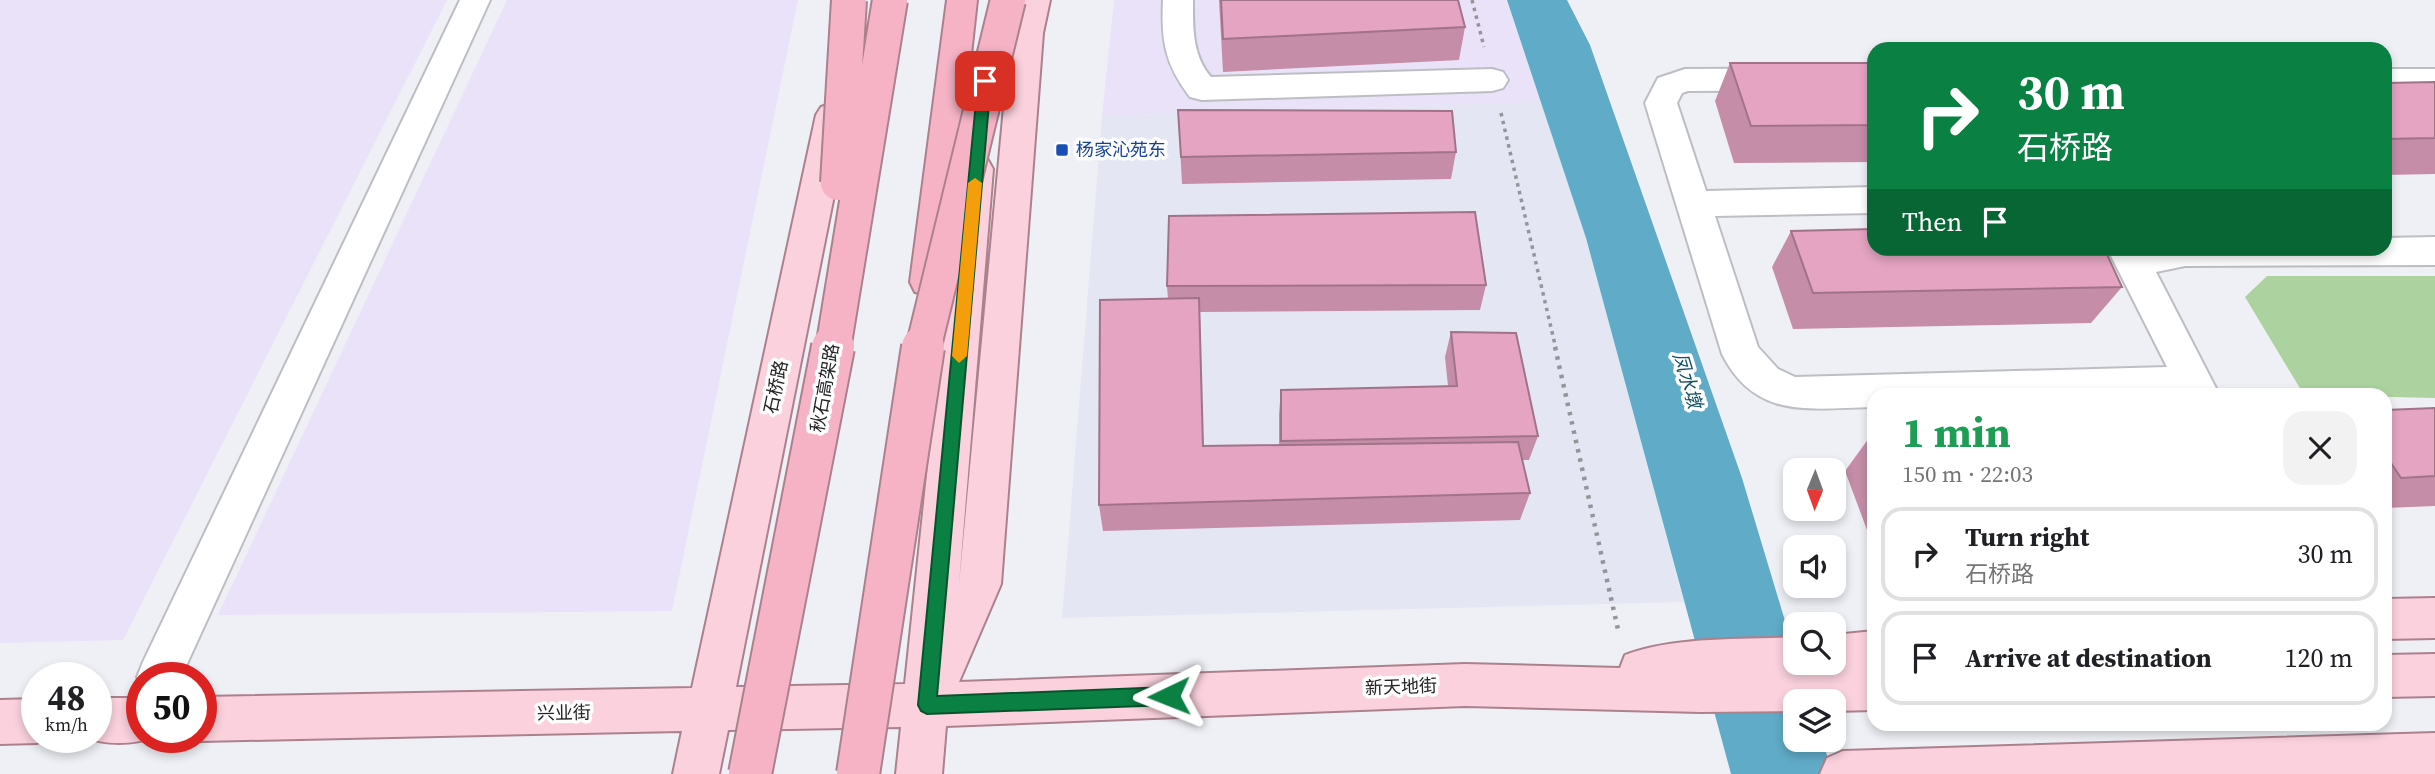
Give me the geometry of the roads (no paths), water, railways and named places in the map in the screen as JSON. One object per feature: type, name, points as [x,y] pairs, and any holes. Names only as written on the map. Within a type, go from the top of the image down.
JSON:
[{"type":"highway","points":[[826,390],[849,0]]},
{"type":"highway","name":"秋石高架路","points":[[750,774],[826,390],[890,0]]},
{"type":"highway","points":[[858,774],[918,368],[962,0]]},
{"type":"highway","points":[[918,368],[1008,0]]},
{"type":"main road","name":"石桥路","points":[[696,774],[856,0]]},
{"type":"main road","points":[[919,774],[992,0]]},
{"type":"main road","points":[[927,705],[980,584],[1027,33],[1035,0]]},
{"type":"main road","points":[[2392,620],[2435,618]]},
{"type":"main road","points":[[1846,660],[1867,654]]},
{"type":"main road","name":"新天地街","points":[[927,705],[1698,677],[1783,670]]},
{"type":"main road","points":[[1465,685],[1627,672],[1698,677]]},
{"type":"main road","name":"新天地街","points":[[1835,675],[1867,687]]},
{"type":"main road","points":[[2392,676],[2435,675]]},
{"type":"main road","name":"兴业街","points":[[217,719],[927,705]]},
{"type":"main road","points":[[0,722],[21,721]]},
{"type":"main road","points":[[1877,773],[2435,755]]},
{"type":"street","points":[[166,662],[475,0]]},
{"type":"street","points":[[1178,0],[1177,45],[1188,74],[1202,89],[1492,80]]},
{"type":"street","points":[[1867,79],[1685,80],[1669,86],[1661,103],[1741,354],[1764,380],[1792,393],[1867,392]]},
{"type":"street","points":[[2392,80],[2435,80]]},
{"type":"street","points":[[1693,204],[1867,200]]},
{"type":"street","points":[[2392,251],[2435,251]]},
{"type":"street","points":[[2129,256],[2198,388]]},
{"type":"water","name":"凤水墩","points":[[1507,0],[1567,0],[1590,45],[1742,478],[1783,614],[1783,675],[1795,675],[1795,689],[1783,689],[1783,752],[1826,752],[1833,774],[1731,774],[1586,238]]},
{"type":"place","name":"杨家沁苑东","points":[[1062,150]]}]
